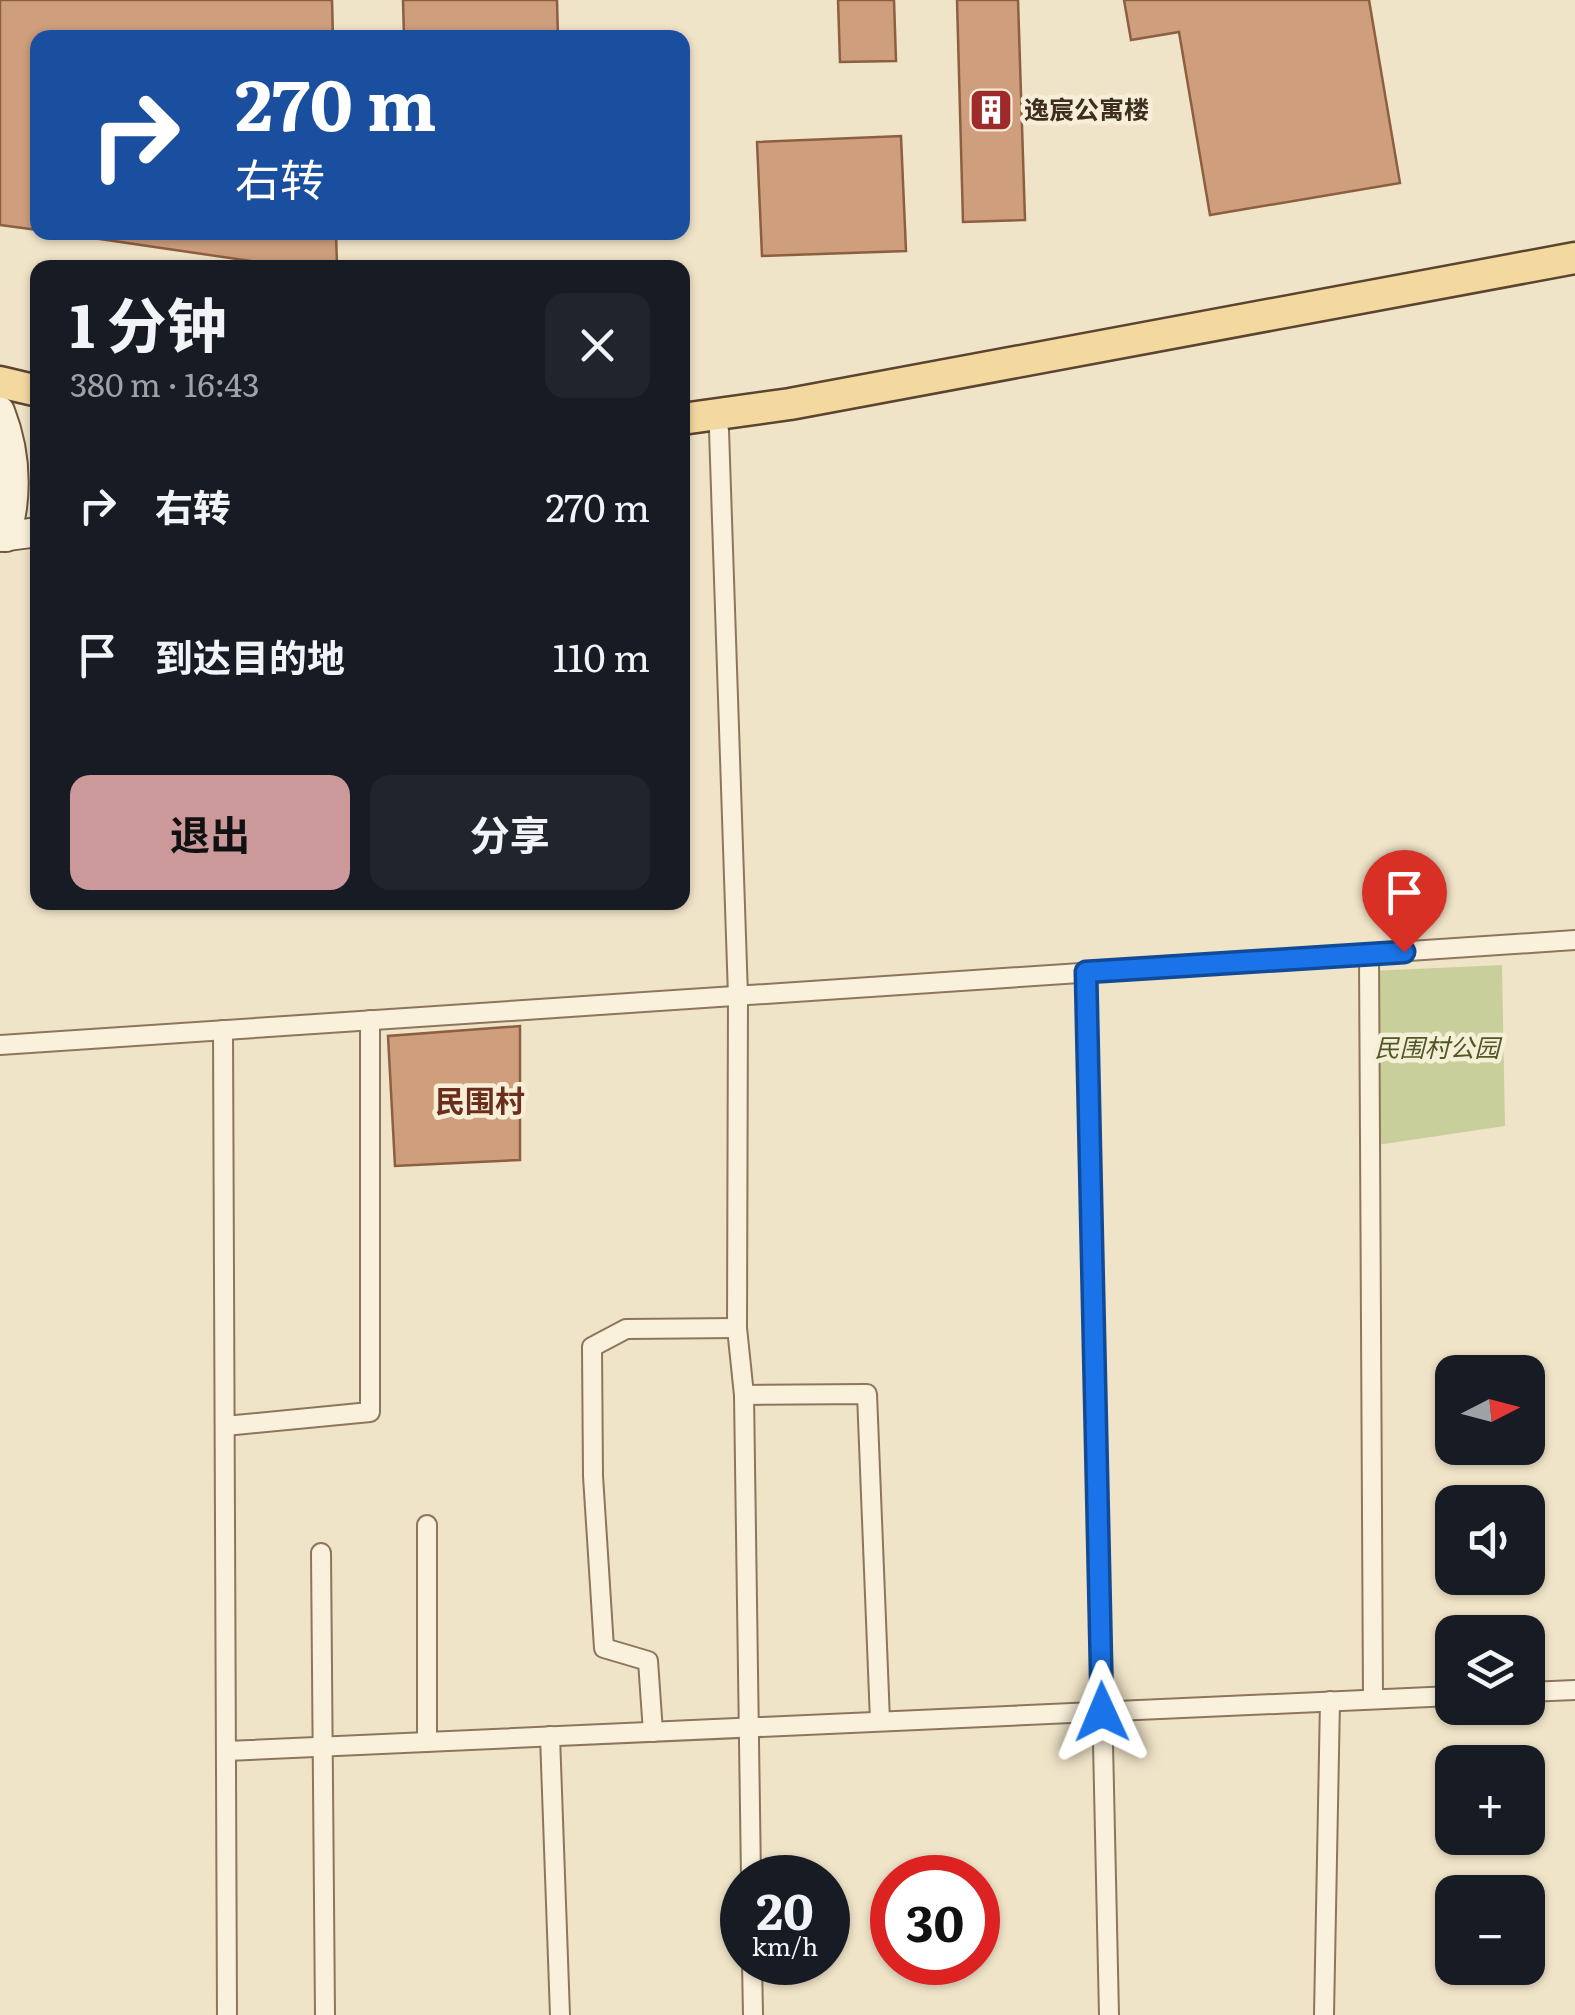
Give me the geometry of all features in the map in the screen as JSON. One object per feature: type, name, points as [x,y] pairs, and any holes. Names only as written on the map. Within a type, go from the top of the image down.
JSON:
[{"type":"main road","points":[[690,419],[1566,266]]},
{"type":"main road","points":[[690,435],[1258,337],[1566,266]]},
{"type":"main road","points":[[0,382],[30,388]]},
{"type":"main road","points":[[0,395],[30,401]]},
{"type":"street","points":[[1566,266],[1575,248]]},
{"type":"street","points":[[0,411],[10,441],[14,478],[11,518],[3,537]]},
{"type":"street","points":[[719,430],[738,996],[737,1328],[744,1395],[752,1855]]},
{"type":"street","points":[[3,537],[30,533]]},
{"type":"street","points":[[0,1045],[1575,940]]},
{"type":"street","points":[[1370,954],[1372,1699]]},
{"type":"street","points":[[1086,972],[1108,2015]]},
{"type":"street","points":[[225,1426],[370,1412],[370,1020]]},
{"type":"street","points":[[223,1030],[228,2015]]},
{"type":"street","points":[[653,1732],[648,1662],[604,1648],[593,1476],[592,1347],[626,1330],[737,1328]]},
{"type":"street","points":[[744,1395],[867,1394],[880,1722]]},
{"type":"street","points":[[427,1525],[427,1742]]},
{"type":"street","points":[[322,1553],[325,2015]]},
{"type":"street","points":[[1545,1691],[1575,1690]]},
{"type":"street","points":[[226,1751],[1435,1697]]},
{"type":"street","points":[[1324,2015],[1330,1701]]},
{"type":"street","points":[[550,1736],[560,2015]]},
{"type":"street","points":[[752,1985],[753,2015]]},
{"type":"green space","name":"民围村公园","points":[[1502,965],[1505,1126],[1370,1146],[1370,971]]},
{"type":"building","points":[[0,0],[332,0],[333,30],[30,30],[30,229],[0,225]]},
{"type":"building","points":[[403,0],[557,0],[558,30],[404,30]]},
{"type":"building","points":[[838,0],[894,0],[896,61],[840,62]]},
{"type":"building","name":"逸宸公寓楼","points":[[957,0],[1018,0],[1025,220],[963,222]]},
{"type":"building","points":[[1124,0],[1369,0],[1400,183],[1210,215],[1179,32],[1131,40]]},
{"type":"building","points":[[901,136],[906,251],[762,256],[757,142]]},
{"type":"building","points":[[107,240],[336,240],[337,260],[243,260]]},
{"type":"building","points":[[520,1026],[520,1160],[395,1166],[388,1036]]},
{"type":"place","name":"逸宸公寓楼","points":[[991,110]]},
{"type":"district","name":"民围村","points":[[480,1102]]},
{"type":"route","points":[[1102,1712],[1086,972],[1404,952]]}]
